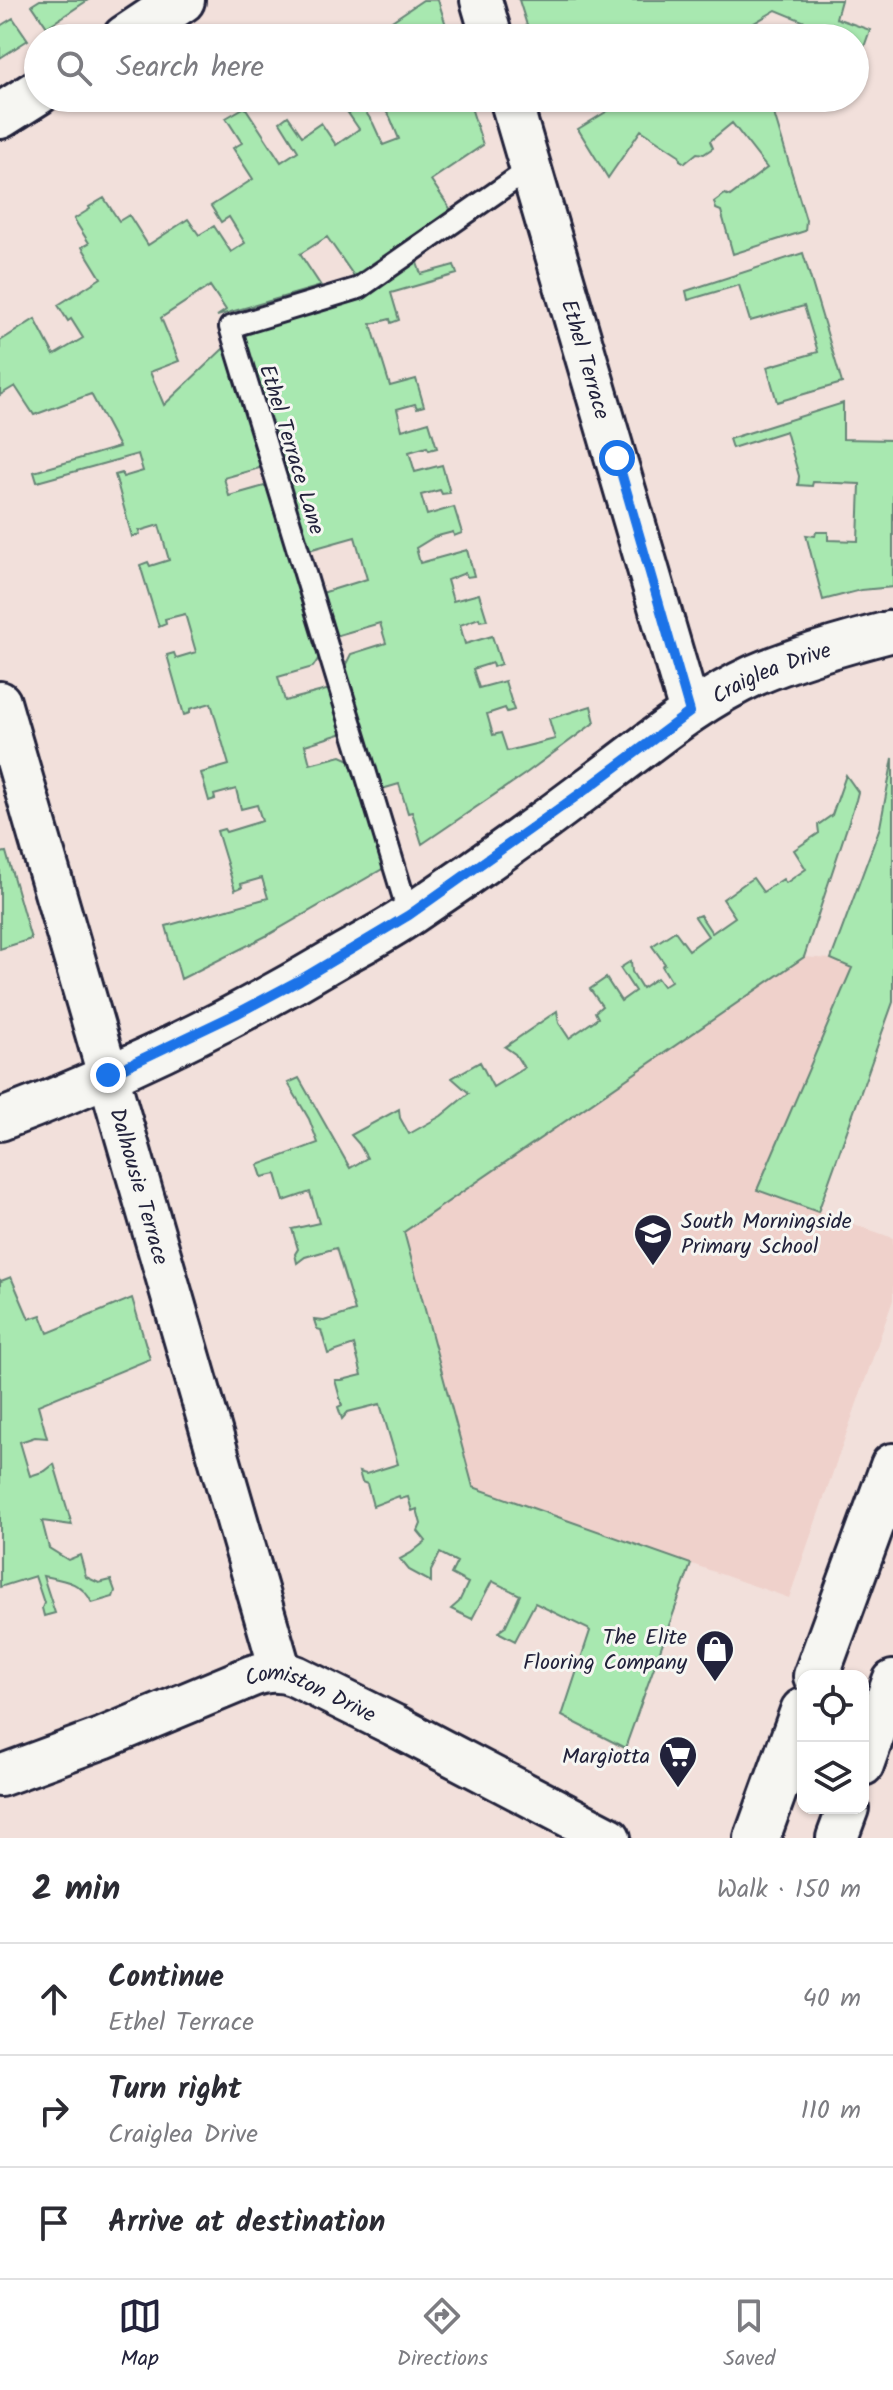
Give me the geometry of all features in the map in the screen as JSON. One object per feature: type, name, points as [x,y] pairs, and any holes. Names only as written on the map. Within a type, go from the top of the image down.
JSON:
[{"type":"main road","points":[[146,24],[182,0]]},
{"type":"main road","points":[[0,116],[24,101]]},
{"type":"main road","points":[[818,1670],[893,1466]]},
{"type":"main road","points":[[757,1838],[797,1728]]},
{"type":"street","points":[[481,0],[488,24]]},
{"type":"street","name":"Ethel Terrace","points":[[514,112],[690,712]]},
{"type":"street","name":"Craiglea Drive","points":[[0,1120],[46,1103],[249,1008],[409,915],[690,712],[753,676],[833,647],[893,631]]},
{"type":"street","name":"Dalhousie Terrace","points":[[0,702],[281,1672]]},
{"type":"street","name":"Comiston Drive","points":[[0,1776],[129,1728],[252,1676],[281,1672],[394,1725],[610,1838]]},
{"type":"street","points":[[869,1748],[893,1681]]},
{"type":"street","points":[[837,1838],[846,1814]]},
{"type":"lane","name":"Ethel Terrace Lane","points":[[409,915],[230,327],[359,288],[531,168]]},
{"type":"shaded area","name":"South Morningside Primary School","points":[[804,957],[831,959],[852,968],[758,1190],[893,1238],[893,1300],[789,1598],[473,1487],[404,1232]]},
{"type":"green space","points":[[40,0],[88,0],[52,24],[45,24],[32,5]]},
{"type":"green space","points":[[423,0],[438,0],[446,24],[387,24]]},
{"type":"green space","points":[[519,0],[841,0],[836,18],[853,24],[810,24],[776,10],[752,24],[527,24]]},
{"type":"green space","points":[[13,18],[24,34],[24,43],[0,58],[0,26]]},
{"type":"green space","points":[[236,112],[248,112],[281,162],[298,151],[280,122],[288,116],[302,136],[321,123],[336,145],[359,129],[347,112],[366,112],[383,145],[399,139],[386,112],[472,112],[483,145],[431,180],[451,210],[354,276],[327,237],[300,254],[321,286],[217,316],[226,310],[210,286],[161,318],[179,361],[150,372],[164,405],[226,346],[263,467],[224,478],[229,496],[268,485],[320,656],[313,667],[278,677],[285,701],[330,689],[343,733],[305,745],[310,764],[341,756],[352,761],[384,868],[268,935],[181,979],[166,926],[268,898],[262,878],[241,884],[242,887],[235,890],[217,831],[224,829],[226,832],[262,821],[257,805],[241,809],[236,789],[214,795],[215,799],[209,801],[201,773],[229,765],[211,703],[190,709],[190,713],[184,715],[167,655],[174,653],[176,658],[196,652],[185,614],[165,619],[166,624],[159,627],[140,565],[148,562],[150,566],[169,560],[159,525],[139,531],[140,534],[132,537],[115,475],[122,473],[123,477],[143,471],[138,454],[37,482],[34,472],[119,447],[91,394],[34,415],[15,386],[0,395],[0,341],[35,319],[54,355],[83,338],[58,305],[101,278],[82,247],[89,243],[74,219],[104,198],[119,221],[129,215],[148,245],[188,219],[199,235],[214,226],[231,252],[245,243],[229,217],[221,222],[211,206],[253,179],[233,148],[242,143],[226,118]]},
{"type":"green space","points":[[606,112],[774,112],[806,220],[805,231],[733,254],[721,211],[716,209],[714,202],[725,194],[730,196],[767,168],[732,123],[710,141],[713,148],[704,154],[697,153],[685,163],[679,155],[641,130],[608,178],[578,129]]},
{"type":"green space","points":[[803,253],[842,383],[777,402],[767,367],[818,352],[804,306],[750,321],[739,285],[688,300],[686,291]]},
{"type":"green space","points":[[416,260],[421,274],[454,265],[457,274],[391,293],[399,320],[371,324],[390,386],[416,379],[424,406],[417,408],[415,404],[397,409],[402,430],[429,422],[437,448],[429,450],[427,447],[409,452],[415,472],[442,465],[450,493],[442,494],[440,490],[421,495],[427,515],[454,507],[462,533],[434,537],[416,548],[420,563],[467,550],[474,576],[467,577],[465,573],[447,580],[453,601],[479,594],[487,620],[480,621],[479,618],[460,625],[465,644],[492,636],[501,664],[493,667],[492,663],[473,669],[479,688],[505,681],[514,710],[507,712],[505,708],[487,714],[493,735],[501,733],[507,751],[555,739],[549,719],[591,706],[595,722],[422,844],[399,784],[382,789],[345,666],[351,654],[386,643],[380,623],[335,636],[322,593],[367,579],[355,537],[309,550],[243,333],[362,298]]},
{"type":"green space","points":[[843,403],[843,439],[893,440],[893,587],[861,590],[823,600],[806,535],[828,532],[828,540],[858,541],[860,484],[813,482],[812,486],[798,485],[799,476],[786,431],[732,448],[729,439]]},
{"type":"green space","points":[[893,758],[893,1002],[818,1212],[757,1190],[852,968],[831,959],[880,827]]},
{"type":"green space","points":[[846,775],[858,792],[804,957],[404,1232],[473,1487],[691,1564],[625,1748],[562,1716],[590,1631],[588,1629],[535,1603],[515,1641],[498,1632],[505,1627],[520,1595],[492,1581],[472,1619],[451,1609],[459,1602],[468,1583],[451,1574],[457,1562],[440,1553],[431,1571],[431,1582],[409,1570],[400,1559],[426,1541],[418,1531],[421,1524],[417,1509],[412,1511],[408,1497],[400,1499],[399,1496],[373,1506],[367,1484],[362,1482],[359,1472],[366,1474],[398,1464],[380,1404],[348,1412],[342,1419],[338,1407],[342,1405],[335,1380],[362,1375],[354,1345],[328,1354],[321,1330],[317,1329],[314,1320],[324,1321],[355,1311],[336,1248],[305,1257],[297,1263],[295,1254],[298,1249],[292,1229],[319,1223],[310,1192],[284,1201],[276,1174],[262,1177],[258,1165],[318,1143],[309,1119],[288,1083],[299,1078],[350,1168],[367,1158],[351,1135],[399,1109],[400,1118],[409,1134],[441,1116],[469,1093],[452,1078],[480,1062],[493,1087],[524,1068],[515,1054],[505,1047],[557,1011],[559,1023],[569,1038],[598,1018],[595,1012],[602,1006],[590,989],[606,978],[621,1001],[635,991],[620,968],[631,961],[632,972],[642,988],[657,978],[663,986],[671,981],[662,966],[665,964],[652,946],[675,931],[689,950],[708,936],[695,917],[700,915],[712,933],[735,917],[723,899],[748,881],[753,878],[763,892],[783,879],[786,883],[806,869],[794,850],[819,833],[818,825],[832,815]]},
{"type":"green space","points":[[6,852],[31,939],[0,949],[0,853]]},
{"type":"green space","points":[[11,1277],[29,1319],[41,1315],[48,1333],[132,1298],[150,1359],[38,1405],[47,1438],[35,1437],[20,1442],[30,1476],[54,1464],[72,1525],[42,1521],[49,1548],[68,1560],[80,1555],[86,1577],[99,1583],[111,1580],[115,1591],[113,1597],[92,1603],[78,1586],[43,1576],[55,1613],[44,1616],[44,1603],[35,1576],[0,1587],[0,1280]]},
{"type":"place","name":"South Morningside Primary School","points":[[653,1267]]},
{"type":"place","name":"The Elite Flooring Company","points":[[715,1683]]},
{"type":"place","name":"Margiotta","points":[[678,1789]]},
{"type":"route","points":[[108,1075],[300,980],[409,915],[690,712],[617,458]]}]
